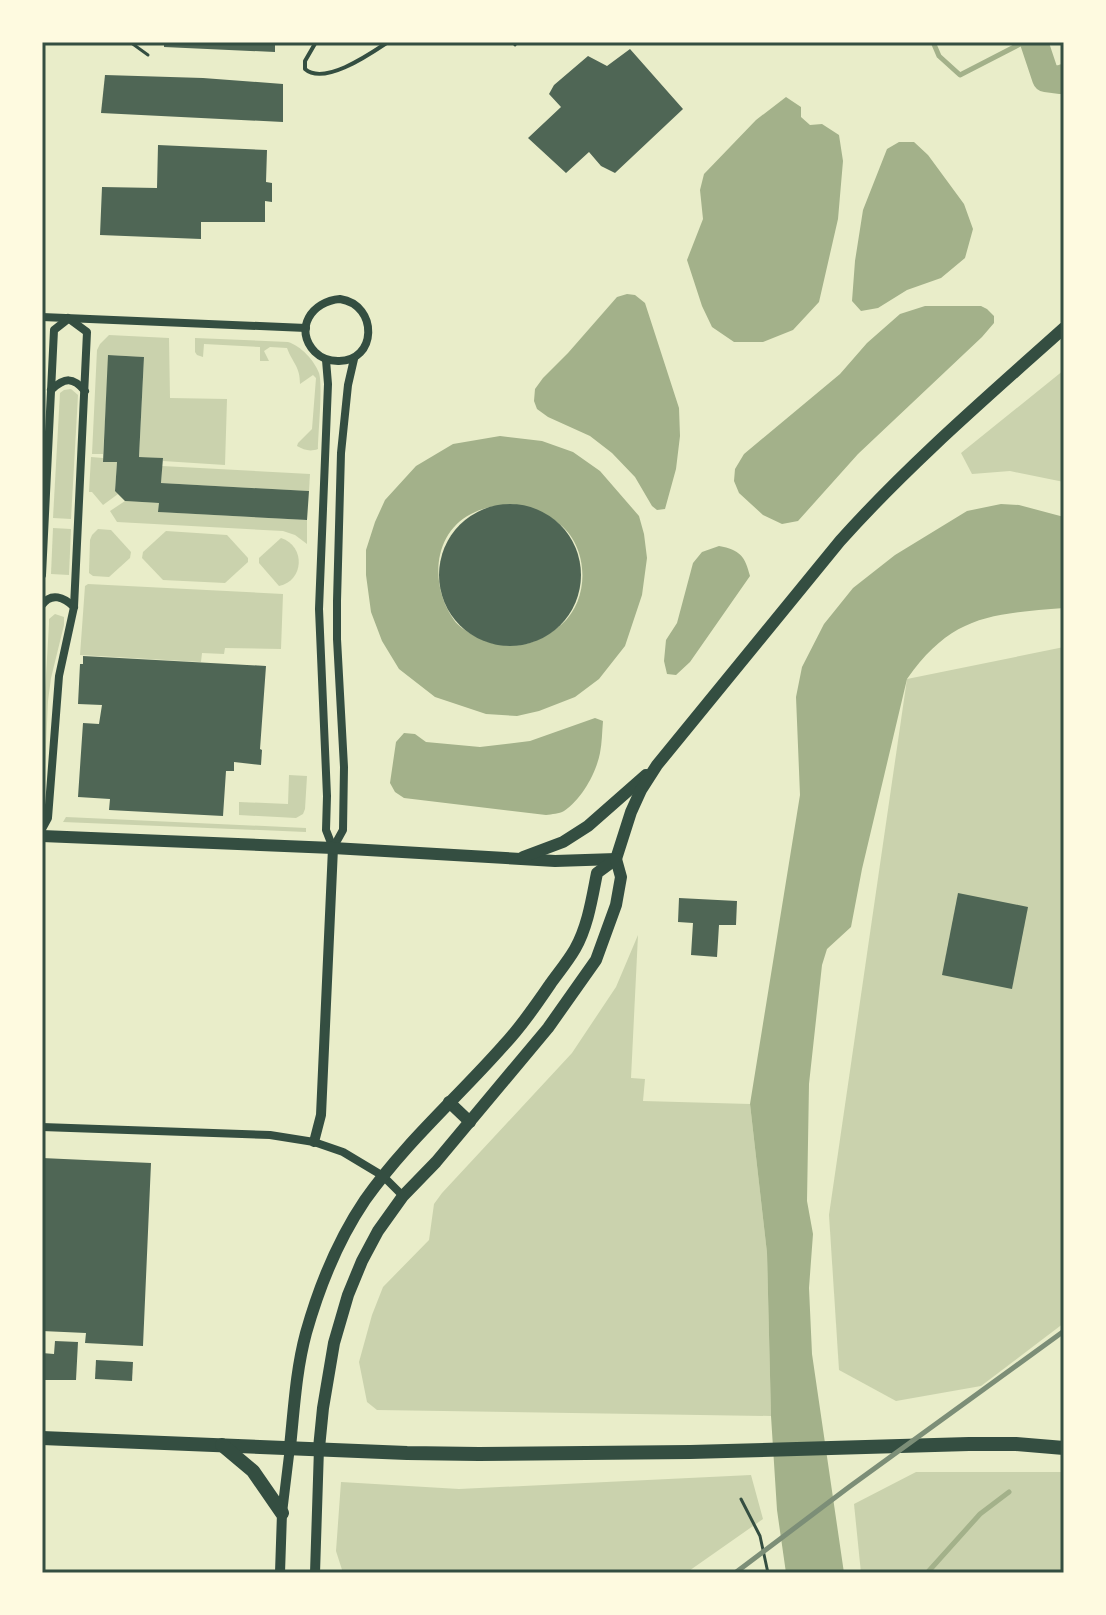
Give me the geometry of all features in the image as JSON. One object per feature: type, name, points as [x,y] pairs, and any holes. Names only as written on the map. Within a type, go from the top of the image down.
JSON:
[{"type":"main road","points":[[319,1448],[334,1343],[362,1261],[378,1231],[403,1196],[436,1162],[548,1028],[596,960],[616,905],[621,877],[616,859],[631,812],[657,765],[872,505],[920,457],[1064,328]]},
{"type":"main road","points":[[517,859],[563,842],[588,826],[657,765]]},
{"type":"main road","points":[[42,836],[555,861],[616,859]]},
{"type":"main road","points":[[290,1447],[306,1334],[343,1236],[383,1176],[413,1140],[504,1046],[575,949],[587,919],[597,873],[616,859]]},
{"type":"main road","points":[[449,1102],[470,1122]]},
{"type":"main road","points":[[323,1285],[348,1295]]},
{"type":"main road","points":[[42,1438],[479,1454],[969,1444],[1064,1448]]},
{"type":"main road","points":[[222,1445],[253,1471],[282,1513]]},
{"type":"street","points":[[333,848],[343,830],[344,767],[337,601],[341,453],[348,385],[354,359],[365,346],[368,325],[355,303],[340,299],[324,302],[308,318],[309,343],[326,360],[354,359]]},
{"type":"street","points":[[42,317],[306,328]]},
{"type":"street","points":[[42,575],[54,330],[68,318]]},
{"type":"street","points":[[42,829],[48,818],[59,676],[74,607],[85,391],[87,332],[68,318]]},
{"type":"street","points":[[314,1142],[321,1115],[333,848],[326,830],[319,609],[328,399],[326,360]]},
{"type":"street","points":[[51,390],[59,382],[67,380],[79,384],[85,391]]},
{"type":"street","points":[[42,605],[49,598],[56,597],[67,600],[74,607]]},
{"type":"street","points":[[42,1127],[270,1135],[314,1142],[343,1152],[383,1176],[403,1196]]},
{"type":"street","points":[[280,1573],[282,1513],[290,1447]]},
{"type":"street","points":[[315,1573],[319,1448]]},
{"type":"lane","points":[[316,42],[305,61],[305,69],[311,74],[320,75],[333,73],[385,43]]},
{"type":"path","points":[[130,42],[148,55]]},
{"type":"path","points":[[741,1499],[760,1536],[768,1573]]},
{"type":"shaded area","points":[[786,97],[801,107],[801,117],[810,125],[822,124],[839,135],[843,161],[838,219],[819,302],[793,330],[763,342],[734,342],[712,327],[687,260],[703,219],[700,190],[704,174],[756,120]]},
{"type":"shaded area","points":[[899,142],[914,142],[928,155],[964,204],[973,229],[965,258],[941,278],[907,290],[878,308],[861,311],[852,301],[863,210],[887,149]]},
{"type":"shaded area","points":[[635,295],[645,303],[679,408],[676,469],[665,509],[657,510],[652,506],[635,477],[612,453],[590,436],[548,417],[537,409],[534,401],[535,389],[543,378],[617,297]]},
{"type":"shaded area","points":[[925,306],[981,306],[994,316],[994,323],[858,454],[798,521],[782,524],[763,515],[739,493],[734,481],[735,469],[744,454],[840,374],[867,343],[900,314]]},
{"type":"shaded area","points":[[109,335],[169,338],[170,398],[227,399],[225,465],[139,457],[144,357],[109,355],[103,454],[92,454],[97,350]]},
{"type":"shaded area","points":[[195,338],[288,342],[302,350],[314,363],[320,379],[318,449],[307,450],[297,446],[312,429],[316,378],[313,375],[300,384],[287,348],[270,347],[264,351],[269,361],[260,361],[260,347],[204,344],[203,357],[195,352]]},
{"type":"shaded area","points":[[1064,370],[1064,482],[1010,471],[972,474],[961,453]]},
{"type":"shaded area","points":[[71,389],[78,395],[71,519],[53,518],[60,393]]},
{"type":"shaded area","points":[[500,436],[542,441],[573,452],[600,471],[639,516],[647,558],[642,595],[625,646],[599,679],[575,697],[517,716],[486,714],[435,697],[399,669],[382,641],[371,612],[366,575],[366,550],[375,522],[385,500],[416,466],[453,444]],"holes":[[[512,504],[546,516],[568,532],[580,558],[582,586],[578,600],[562,624],[530,643],[508,646],[485,641],[456,622],[441,592],[439,562],[442,548],[458,523],[486,508]]]},
{"type":"shaded area","points":[[91,457],[103,458],[103,462],[117,462],[115,490],[118,494],[103,505],[89,492]]},
{"type":"shaded area","points":[[162,466],[310,474],[309,491],[161,483]]},
{"type":"shaded area","points":[[125,501],[159,503],[159,512],[307,520],[307,544],[283,531],[117,522],[110,511]]},
{"type":"shaded area","points":[[1001,504],[1019,505],[1064,517],[1064,608],[994,616],[957,630],[940,642],[907,679],[851,927],[827,949],[822,965],[809,1084],[807,1201],[813,1234],[809,1288],[812,1354],[844,1573],[786,1573],[777,1510],[771,1416],[767,1253],[750,1104],[800,795],[796,697],[802,667],[824,624],[853,588],[895,555],[967,511]]},
{"type":"shaded area","points":[[53,528],[71,529],[69,575],[51,574]]},
{"type":"shaded area","points":[[98,529],[111,530],[131,552],[130,558],[109,577],[89,573],[90,540]]},
{"type":"shaded area","points":[[166,531],[227,535],[248,558],[248,562],[225,583],[163,580],[142,558],[143,552]]},
{"type":"shaded area","points":[[281,538],[295,548],[299,563],[293,578],[279,586],[259,563],[259,558]]},
{"type":"shaded area","points":[[719,546],[740,555],[750,576],[690,662],[676,675],[667,674],[664,661],[666,640],[677,623],[693,563],[702,552]]},
{"type":"shaded area","points":[[85,586],[283,594],[281,649],[225,648],[224,654],[202,653],[201,662],[80,655]]},
{"type":"shaded area","points":[[55,614],[64,617],[64,625],[48,701],[44,791],[42,743],[49,619]]},
{"type":"shaded area","points":[[1064,647],[1064,1323],[981,1386],[896,1401],[839,1370],[829,1215],[907,679]]},
{"type":"shaded area","points":[[595,718],[603,721],[601,749],[595,769],[577,800],[560,813],[546,815],[404,798],[395,792],[390,783],[396,742],[404,733],[415,734],[426,742],[480,747],[530,741]]},
{"type":"shaded area","points":[[289,775],[307,776],[303,814],[296,818],[239,815],[239,802],[288,804]]},
{"type":"shaded area","points":[[66,817],[306,828],[306,832],[63,822]]},
{"type":"shaded area","points":[[638,935],[631,1078],[645,1079],[643,1101],[750,1104],[767,1253],[771,1416],[377,1410],[367,1402],[359,1362],[383,1287],[429,1240],[434,1204],[442,1193],[572,1053],[616,987]]},
{"type":"shaded area","points":[[916,1472],[1064,1472],[1064,1573],[861,1573],[854,1504]]},
{"type":"shaded area","points":[[751,1475],[763,1519],[686,1573],[343,1573],[336,1551],[341,1482],[459,1489]]},
{"type":"building","points":[[164,42],[275,42],[275,52],[164,47]]},
{"type":"building","points":[[630,49],[683,109],[615,173],[601,166],[589,152],[566,173],[528,138],[561,107],[549,94],[554,85],[588,56],[607,66]]},
{"type":"building","points":[[105,75],[283,84],[283,122],[101,113]]},
{"type":"building","points":[[158,145],[267,150],[266,182],[272,183],[272,202],[265,201],[265,222],[201,222],[201,239],[100,235],[102,187],[157,188]]},
{"type":"building","points":[[108,355],[144,357],[139,457],[163,458],[161,483],[309,491],[307,520],[158,512],[159,503],[125,501],[115,491],[117,462],[103,462]]},
{"type":"building","points":[[510,504],[537,509],[560,525],[576,548],[581,575],[576,602],[560,625],[537,641],[510,646],[483,641],[460,625],[444,602],[439,575],[444,548],[460,525],[483,509]]},
{"type":"building","points":[[83,656],[266,666],[261,765],[234,762],[234,771],[226,771],[223,816],[109,810],[110,799],[78,797],[83,723],[99,724],[102,705],[78,704]]},
{"type":"building","points":[[958,893],[1028,907],[1012,989],[942,975]]},
{"type":"building","points":[[679,898],[737,901],[736,925],[719,925],[717,957],[691,955],[693,923],[678,922]]},
{"type":"building","points":[[42,1158],[151,1163],[143,1346],[85,1343],[86,1333],[42,1331]]},
{"type":"building","points":[[55,1341],[78,1342],[76,1380],[42,1380],[42,1353],[54,1354]]},
{"type":"building","points":[[96,1360],[133,1362],[132,1381],[95,1379]]},
{"type":"waterway","points":[[933,42],[939,56],[960,75],[1024,42]]},
{"type":"waterway","points":[[1034,42],[1046,78],[1064,78]]},
{"type":"waterway","points":[[927,1573],[980,1514],[1009,1492]]},
{"type":"railway","points":[[735,1573],[1064,1331]]}]
